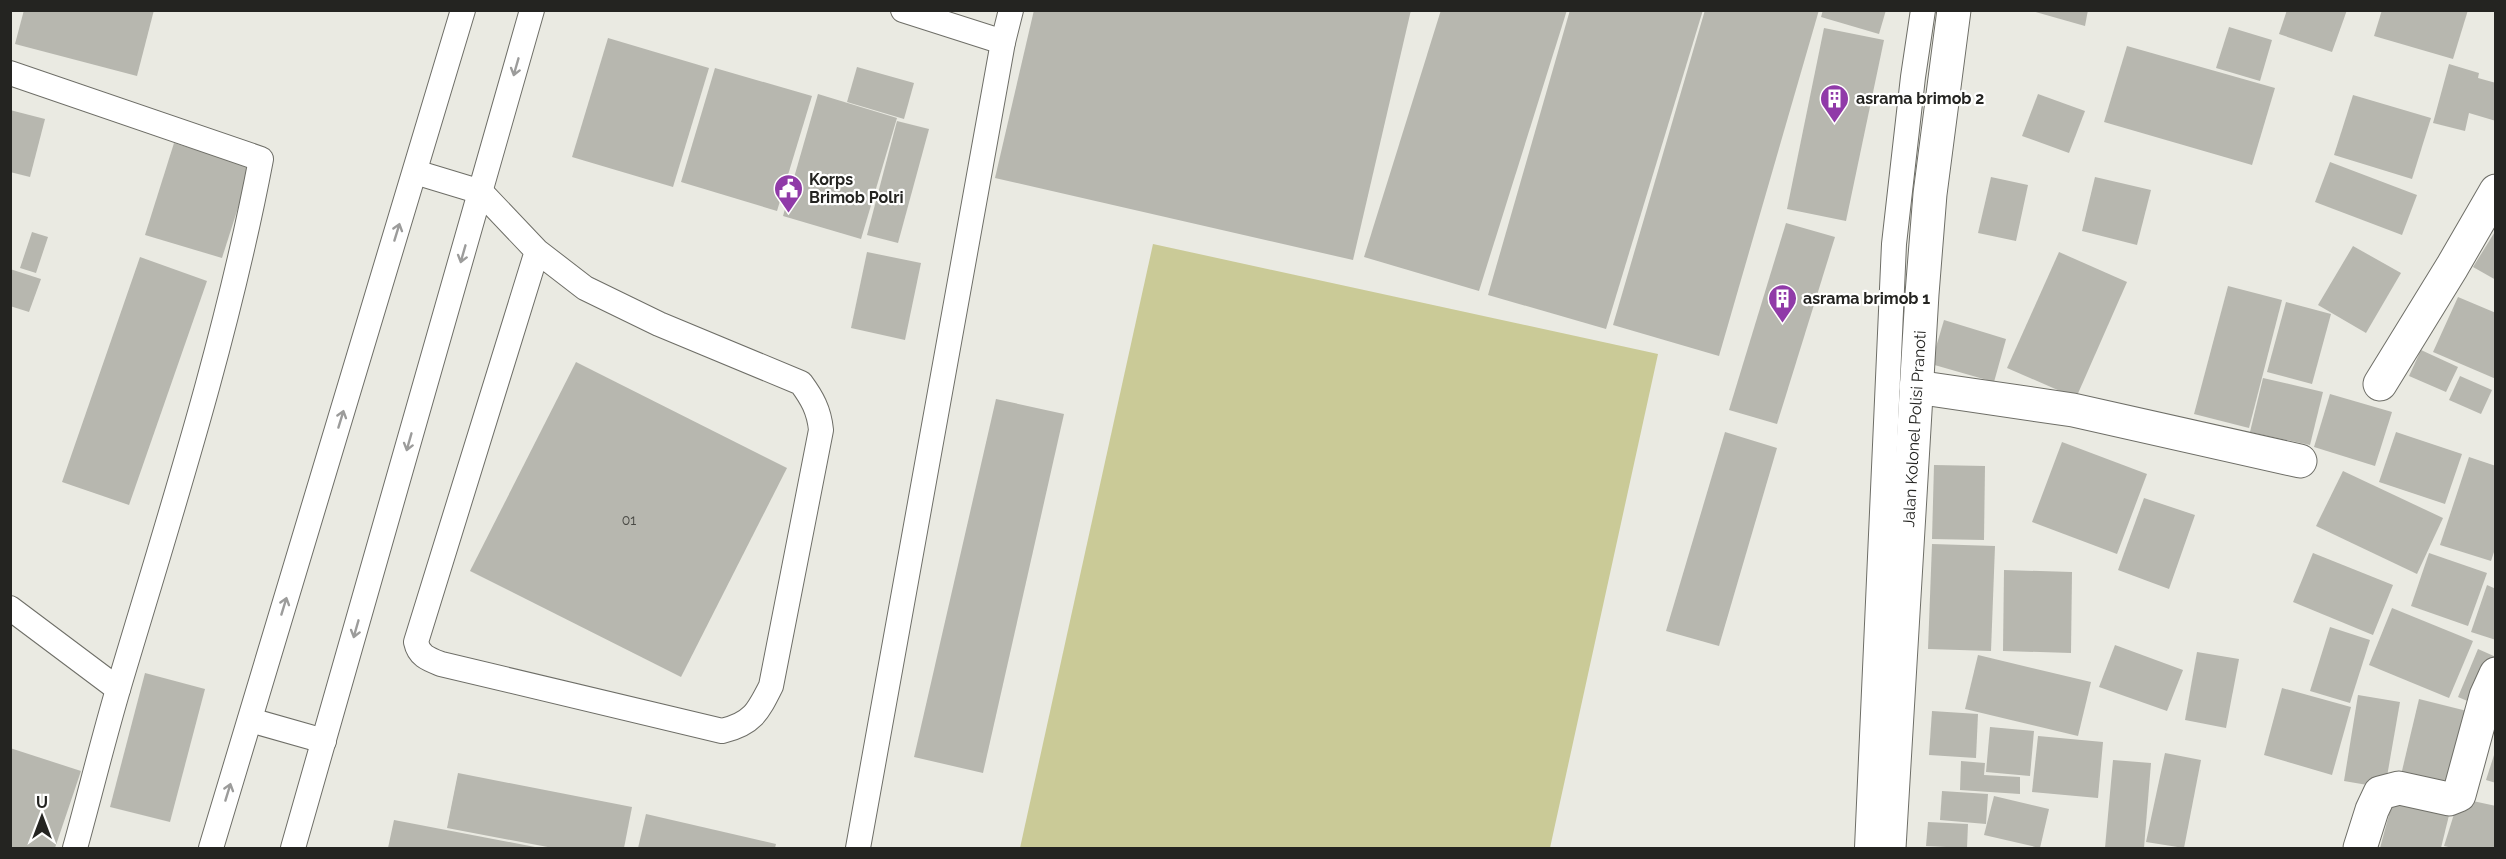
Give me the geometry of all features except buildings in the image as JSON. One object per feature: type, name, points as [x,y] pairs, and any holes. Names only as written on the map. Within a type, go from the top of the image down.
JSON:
[{"type":"street","name":"Jalan Kolonel Polisi Pranoti","points":[[1889,849],[1916,387],[1930,194],[1954,10]]},
{"type":"street","points":[[2380,384],[2496,190]]},
{"type":"street","points":[[1916,387],[2073,410],[2300,461]]},
{"type":"street","points":[[2360,849],[2372,810],[2380,794],[2398,788],[2449,799],[2459,795],[2486,696],[2496,674]]},
{"type":"lane","points":[[211,849],[463,10]]},
{"type":"lane","points":[[293,849],[532,10]]},
{"type":"lane","points":[[903,10],[1003,42]]},
{"type":"lane","points":[[858,849],[1003,42],[1011,10]]},
{"type":"lane","points":[[1867,849],[1894,244],[1923,10]]},
{"type":"lane","points":[[10,73],[261,159],[249,221],[182,479],[118,689],[75,849]]},
{"type":"lane","points":[[416,172],[481,192],[537,251],[585,288],[659,324],[801,383],[817,407],[821,430],[771,686],[759,711],[737,727],[722,731],[441,664],[423,657],[417,649],[416,642],[537,251]]},
{"type":"lane","points":[[10,608],[118,689]]},
{"type":"lane","points":[[250,720],[324,741]]},
{"type":"green space","points":[[1153,244],[1658,354],[1550,848],[1020,848]]},
{"type":"place","name":"asrama brimob 2","points":[[1835,124]]},
{"type":"place","name":"Korps Brimob Polri","points":[[788,214]]},
{"type":"place","name":"asrama brimob 1","points":[[1782,324]]}]
